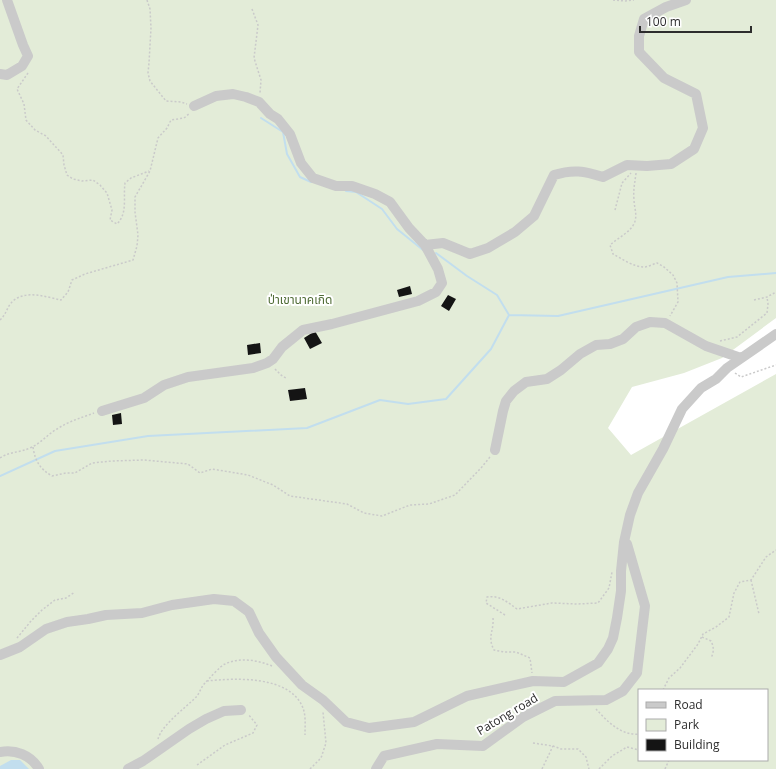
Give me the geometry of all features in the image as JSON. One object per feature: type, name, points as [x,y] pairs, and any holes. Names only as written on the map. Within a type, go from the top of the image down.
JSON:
[{"type":"street","points":[[0,74],[7,75],[22,66],[28,56],[7,0]]},
{"type":"street","points":[[425,245],[443,243],[470,254],[488,248],[515,232],[534,216],[554,175],[567,171],[585,171],[603,177],[627,165],[638,166],[671,164],[694,149],[703,128],[696,94],[664,78],[639,52],[639,36],[644,19],[666,7],[686,0]]},
{"type":"street","points":[[102,411],[144,398],[164,385],[188,376],[252,368],[267,363],[273,359],[282,347],[303,330],[332,324],[418,301],[436,292],[442,283],[438,269],[425,245],[409,228],[390,202],[375,194],[352,186],[336,186],[313,178],[301,163],[290,134],[278,119],[270,114],[259,102],[232,94],[216,96],[194,106]]},
{"type":"street","points":[[495,450],[506,401],[514,391],[526,382],[547,379],[562,370],[580,354],[596,345],[610,344],[623,339],[636,327],[650,322],[666,323],[706,346],[742,358]]},
{"type":"street","points":[[4,653],[20,647],[46,629],[67,622],[106,615],[142,613],[172,605],[214,599],[234,601],[249,612],[259,633],[276,657],[302,684],[323,700],[346,722],[369,728],[414,722],[467,696],[533,681],[564,682],[598,663],[608,649],[613,638],[621,591],[624,542],[630,515],[638,493],[682,409],[697,392],[716,379],[727,368],[776,334]]},
{"type":"street","name":"Patong road","points":[[376,769],[384,756],[437,744],[483,746],[523,717],[554,701],[606,700],[623,691],[637,673],[645,606],[627,544]]},
{"type":"street","points":[[128,769],[143,761],[189,729],[212,716],[224,711],[241,710]]},
{"type":"street","points":[[0,752],[9,750],[26,755],[39,769]]},
{"type":"path","points":[[0,320],[13,301],[25,294],[61,300],[68,292],[72,280],[85,274],[134,260],[138,246],[135,212],[136,197],[150,171],[158,138],[167,128],[171,120],[184,118],[192,112],[194,106],[181,102],[166,101],[150,81],[148,72],[151,28],[150,9],[147,0]]},
{"type":"path","points":[[612,0],[634,0]]},
{"type":"path","points":[[252,9],[258,25],[254,58],[261,80],[259,102]]},
{"type":"path","points":[[26,60],[30,65],[28,73],[17,89],[24,104],[26,120],[35,130],[46,136],[63,155],[67,175],[73,179],[82,181],[93,180],[107,193],[112,210],[110,220],[117,224],[123,219],[125,206],[125,183],[131,178],[150,171]]},
{"type":"path","points":[[616,210],[622,183],[638,166]]},
{"type":"path","points":[[638,166],[634,190],[634,201],[637,210],[634,223],[628,231],[610,245],[613,254],[624,260],[645,267],[657,263],[673,275],[677,283],[678,302],[666,323]]},
{"type":"path","points":[[754,300],[767,297],[776,292]]},
{"type":"path","points":[[720,341],[737,337],[767,312],[767,297]]},
{"type":"path","points":[[267,363],[286,378]]},
{"type":"path","points":[[727,368],[741,377],[776,365]]},
{"type":"path","points":[[0,458],[7,453],[24,451],[33,447],[55,430],[70,421],[102,411]]},
{"type":"path","points":[[33,447],[37,463],[43,471],[52,476],[75,473],[92,462],[144,460],[188,464],[200,473],[212,469],[248,475],[273,485],[290,496],[347,504],[364,513],[382,516],[410,504],[429,504],[454,495],[481,468],[495,450]]},
{"type":"path","points":[[759,614],[751,580],[766,557],[776,550]]},
{"type":"path","points":[[505,615],[486,603],[487,597],[495,596],[506,601],[517,609],[552,603],[598,603],[609,588],[611,574],[622,559]]},
{"type":"path","points":[[664,689],[669,678],[680,668],[703,634],[716,627],[729,617],[734,593],[740,582],[751,580]]},
{"type":"path","points":[[4,653],[30,621],[42,610],[55,600],[66,598],[75,592]]},
{"type":"path","points":[[493,618],[494,625],[490,632],[494,650],[516,652],[530,658],[533,681]]},
{"type":"path","points":[[702,637],[711,641],[713,646],[713,654],[710,658]]},
{"type":"path","points":[[156,751],[159,736],[179,712],[197,696],[207,681],[223,665],[242,660],[257,660],[277,668],[284,665]]},
{"type":"path","points":[[207,681],[250,679],[264,681],[288,691],[303,707],[305,718],[305,735]]},
{"type":"path","points":[[310,769],[321,758],[326,743],[323,700]]},
{"type":"path","points":[[585,700],[620,730],[632,735],[638,734]]},
{"type":"path","points":[[197,765],[226,745],[253,733],[257,725],[249,714],[241,710]]},
{"type":"path","points":[[533,743],[553,746],[561,750],[578,749],[586,757],[589,769]]},
{"type":"path","points":[[542,769],[553,746]]},
{"type":"path","points":[[599,769],[612,756],[627,747],[638,750]]},
{"type":"green space","name":"ป่าเขานาคเกิด","points":[[0,0],[776,0],[776,318],[722,358],[684,373],[632,387],[608,428],[631,455],[776,374],[776,769],[0,769]]},
{"type":"water","points":[[11,760],[20,760],[29,769],[0,769],[0,766]]},
{"type":"building","points":[[410,286],[412,294],[399,297],[397,290]]},
{"type":"building","points":[[448,295],[456,299],[449,311],[441,306]]},
{"type":"building","points":[[315,331],[322,343],[310,349],[304,338]]},
{"type":"building","points":[[260,343],[261,353],[248,355],[247,345]]},
{"type":"building","points":[[305,388],[307,399],[290,401],[288,390]]},
{"type":"building","points":[[121,413],[122,424],[113,425],[112,415]]},
{"type":"waterway","points":[[261,118],[283,132],[287,154],[300,177],[311,182]]},
{"type":"waterway","points":[[346,191],[356,192],[382,209],[397,229],[423,250]]},
{"type":"waterway","points":[[436,253],[467,276],[497,295],[509,315]]},
{"type":"waterway","points":[[0,476],[55,451],[148,436],[307,428],[380,400],[408,404],[446,399],[491,349],[509,315],[558,316],[728,277],[776,273]]}]
